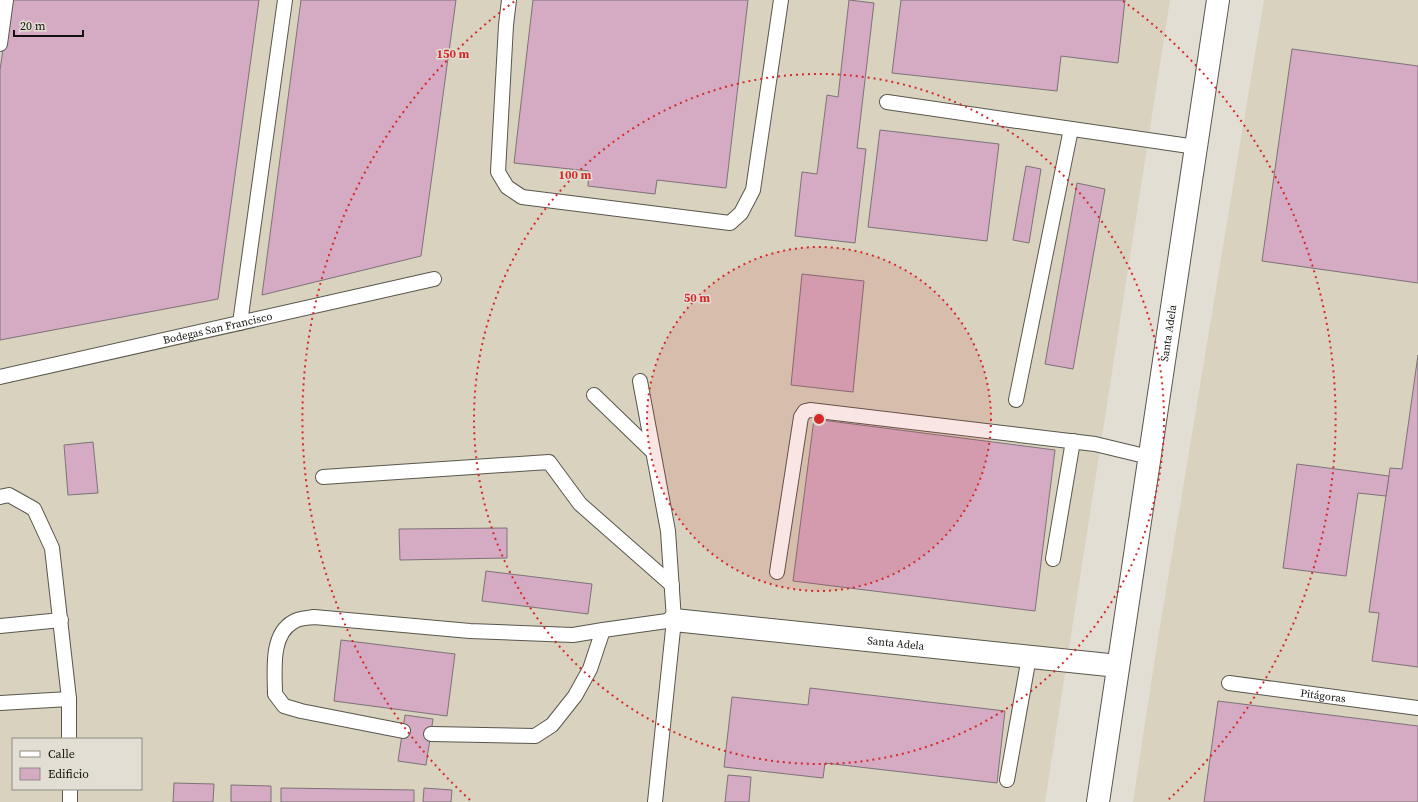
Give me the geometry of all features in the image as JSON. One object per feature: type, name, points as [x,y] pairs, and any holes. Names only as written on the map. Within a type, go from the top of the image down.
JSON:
[{"type":"street","name":"Santa Adela","points":[[1098,802],[1218,0]]},
{"type":"street","name":"Santa Adela","points":[[674,620],[1118,666]]},
{"type":"lane","points":[[0,44],[6,0]]},
{"type":"lane","points":[[240,323],[285,0]]},
{"type":"lane","points":[[509,0],[506,25],[498,172],[507,187],[522,197],[730,223],[741,212],[753,190],[781,0]]},
{"type":"lane","points":[[887,102],[1196,147]]},
{"type":"lane","points":[[1016,400],[1071,128]]},
{"type":"lane","name":"Bodegas San Francisco","points":[[0,377],[434,279]]},
{"type":"lane","points":[[640,381],[668,531],[674,620],[655,802]]},
{"type":"lane","points":[[594,395],[652,451]]},
{"type":"lane","points":[[777,572],[801,417],[805,411],[810,410],[1073,441],[1095,444],[1149,457]]},
{"type":"lane","points":[[1053,559],[1073,441]]},
{"type":"lane","points":[[323,478],[549,462],[580,504],[672,585]]},
{"type":"lane","points":[[0,497],[9,494],[34,509],[52,548],[69,699],[69,738]]},
{"type":"lane","points":[[403,731],[301,711],[284,706],[275,694],[275,648],[283,631],[293,621],[314,617],[478,631],[573,635],[674,620]]},
{"type":"lane","points":[[0,626],[60,620]]},
{"type":"lane","points":[[431,734],[535,736],[552,725],[575,696],[590,669],[603,630]]},
{"type":"lane","points":[[1007,780],[1029,657]]},
{"type":"lane","name":"Pitágoras","points":[[1229,683],[1418,708]]},
{"type":"lane","points":[[0,703],[69,699]]},
{"type":"lane","points":[[70,790],[70,802]]},
{"type":"shaded area","points":[[0,0],[1170,0],[1045,802],[0,802]]},
{"type":"shaded area","points":[[1264,0],[1418,0],[1418,802],[1133,802],[1157,645]]},
{"type":"building","points":[[10,0],[259,0],[218,299],[0,340],[0,70]]},
{"type":"building","points":[[301,0],[456,0],[421,256],[262,295]]},
{"type":"building","points":[[533,0],[748,0],[726,188],[657,180],[655,194],[588,186],[589,171],[514,163]]},
{"type":"building","points":[[849,0],[874,3],[857,148],[866,149],[855,243],[795,236],[802,172],[817,174],[827,95],[838,97]]},
{"type":"building","points":[[901,0],[1125,0],[1118,63],[1061,56],[1057,91],[892,73]]},
{"type":"building","points":[[1292,49],[1418,66],[1418,283],[1262,261]]},
{"type":"building","points":[[880,130],[999,144],[987,241],[868,227]]},
{"type":"building","points":[[1026,166],[1041,169],[1029,243],[1013,240]]},
{"type":"building","points":[[1077,183],[1105,189],[1073,369],[1045,364]]},
{"type":"building","points":[[802,274],[864,281],[853,392],[791,385]]},
{"type":"building","points":[[1418,355],[1418,667],[1372,661],[1379,613],[1369,612],[1390,468],[1402,469]]},
{"type":"building","points":[[814,419],[1055,450],[1035,611],[793,581]]},
{"type":"building","points":[[93,442],[98,493],[68,495],[64,445]]},
{"type":"building","points":[[1297,464],[1389,476],[1386,496],[1358,493],[1346,576],[1283,568]]},
{"type":"building","points":[[507,528],[507,558],[400,560],[399,529]]},
{"type":"building","points":[[486,571],[592,584],[588,614],[482,601]]},
{"type":"building","points":[[341,640],[455,654],[447,716],[334,701]]},
{"type":"building","points":[[810,688],[1005,711],[997,783],[825,763],[823,778],[724,767],[732,697],[808,705]]},
{"type":"building","points":[[1218,701],[1418,726],[1418,802],[1204,802]]},
{"type":"building","points":[[405,715],[433,719],[426,765],[398,761]]},
{"type":"building","points":[[728,775],[751,777],[749,802],[725,802]]},
{"type":"building","points":[[174,783],[214,784],[213,802],[173,802]]},
{"type":"building","points":[[231,785],[271,786],[271,802],[231,802]]},
{"type":"building","points":[[281,788],[414,790],[414,802],[281,802]]},
{"type":"building","points":[[424,788],[452,790],[451,802],[423,802]]}]
